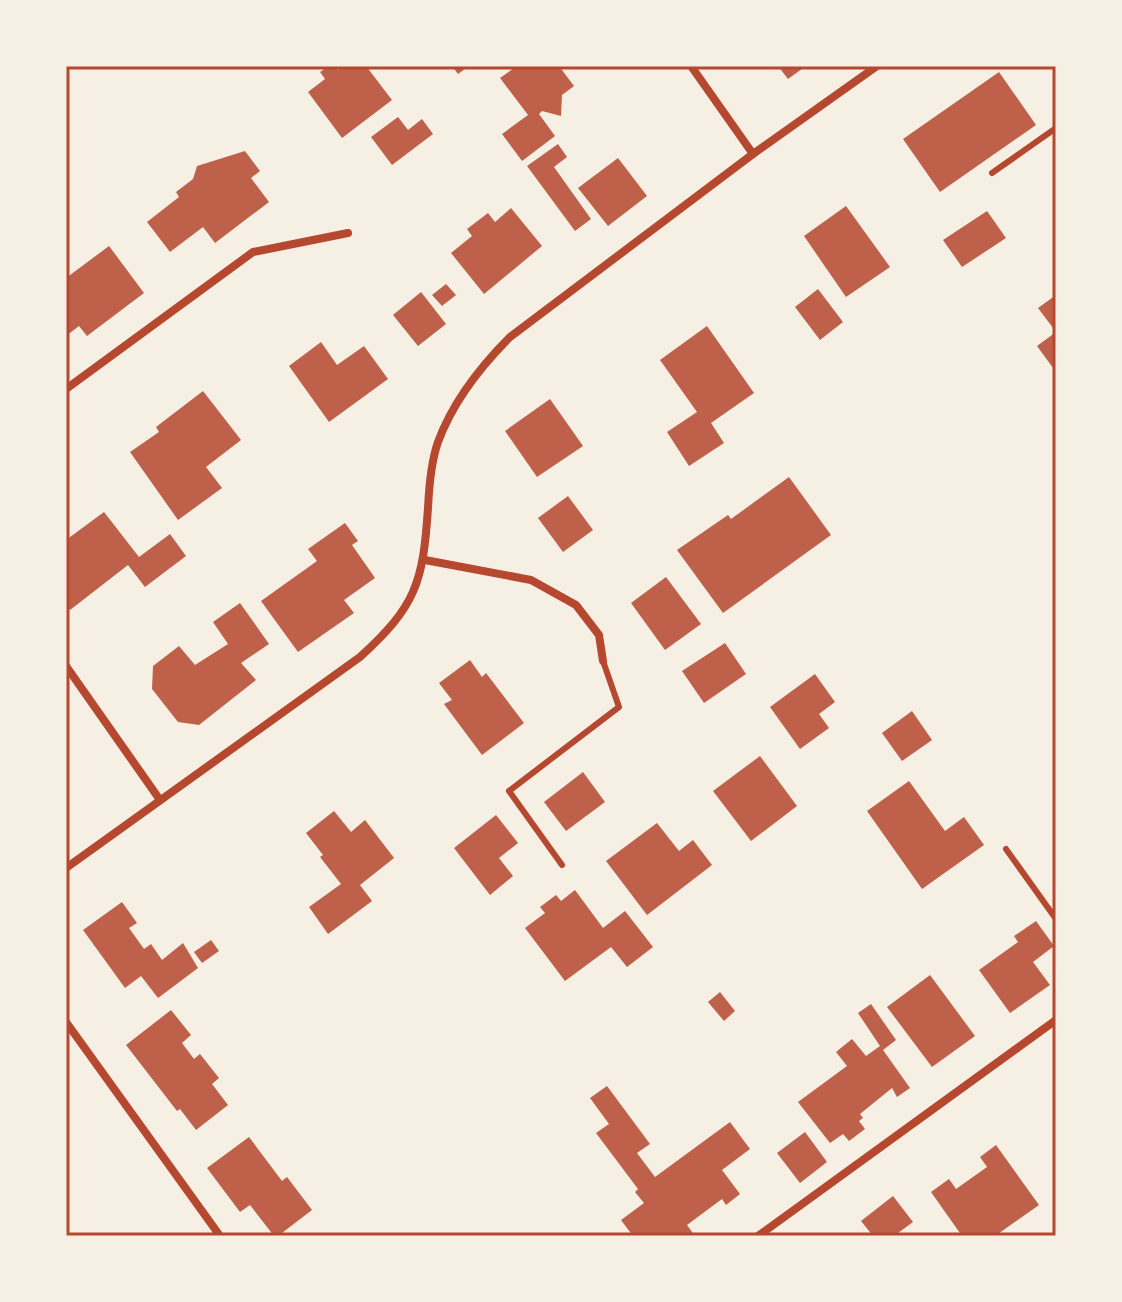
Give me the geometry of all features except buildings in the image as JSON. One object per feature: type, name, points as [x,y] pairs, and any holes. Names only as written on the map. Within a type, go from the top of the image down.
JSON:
[{"type":"street","points":[[691,66],[753,154]]},
{"type":"street","points":[[66,868],[360,657],[390,630],[411,598],[425,560],[430,484],[437,443],[479,368],[510,337],[753,154],[877,66]]},
{"type":"street","points":[[66,389],[253,252],[348,233]]},
{"type":"street","points":[[425,560],[531,580],[576,605],[599,635],[603,661]]},
{"type":"street","points":[[66,666],[160,800]]},
{"type":"street","points":[[758,1236],[1056,1020]]},
{"type":"street","points":[[66,1022],[220,1236]]},
{"type":"lane","points":[[992,173],[1056,128]]},
{"type":"lane","points":[[562,865],[509,791],[619,707],[603,661]]},
{"type":"lane","points":[[1006,849],[1056,919]]}]
